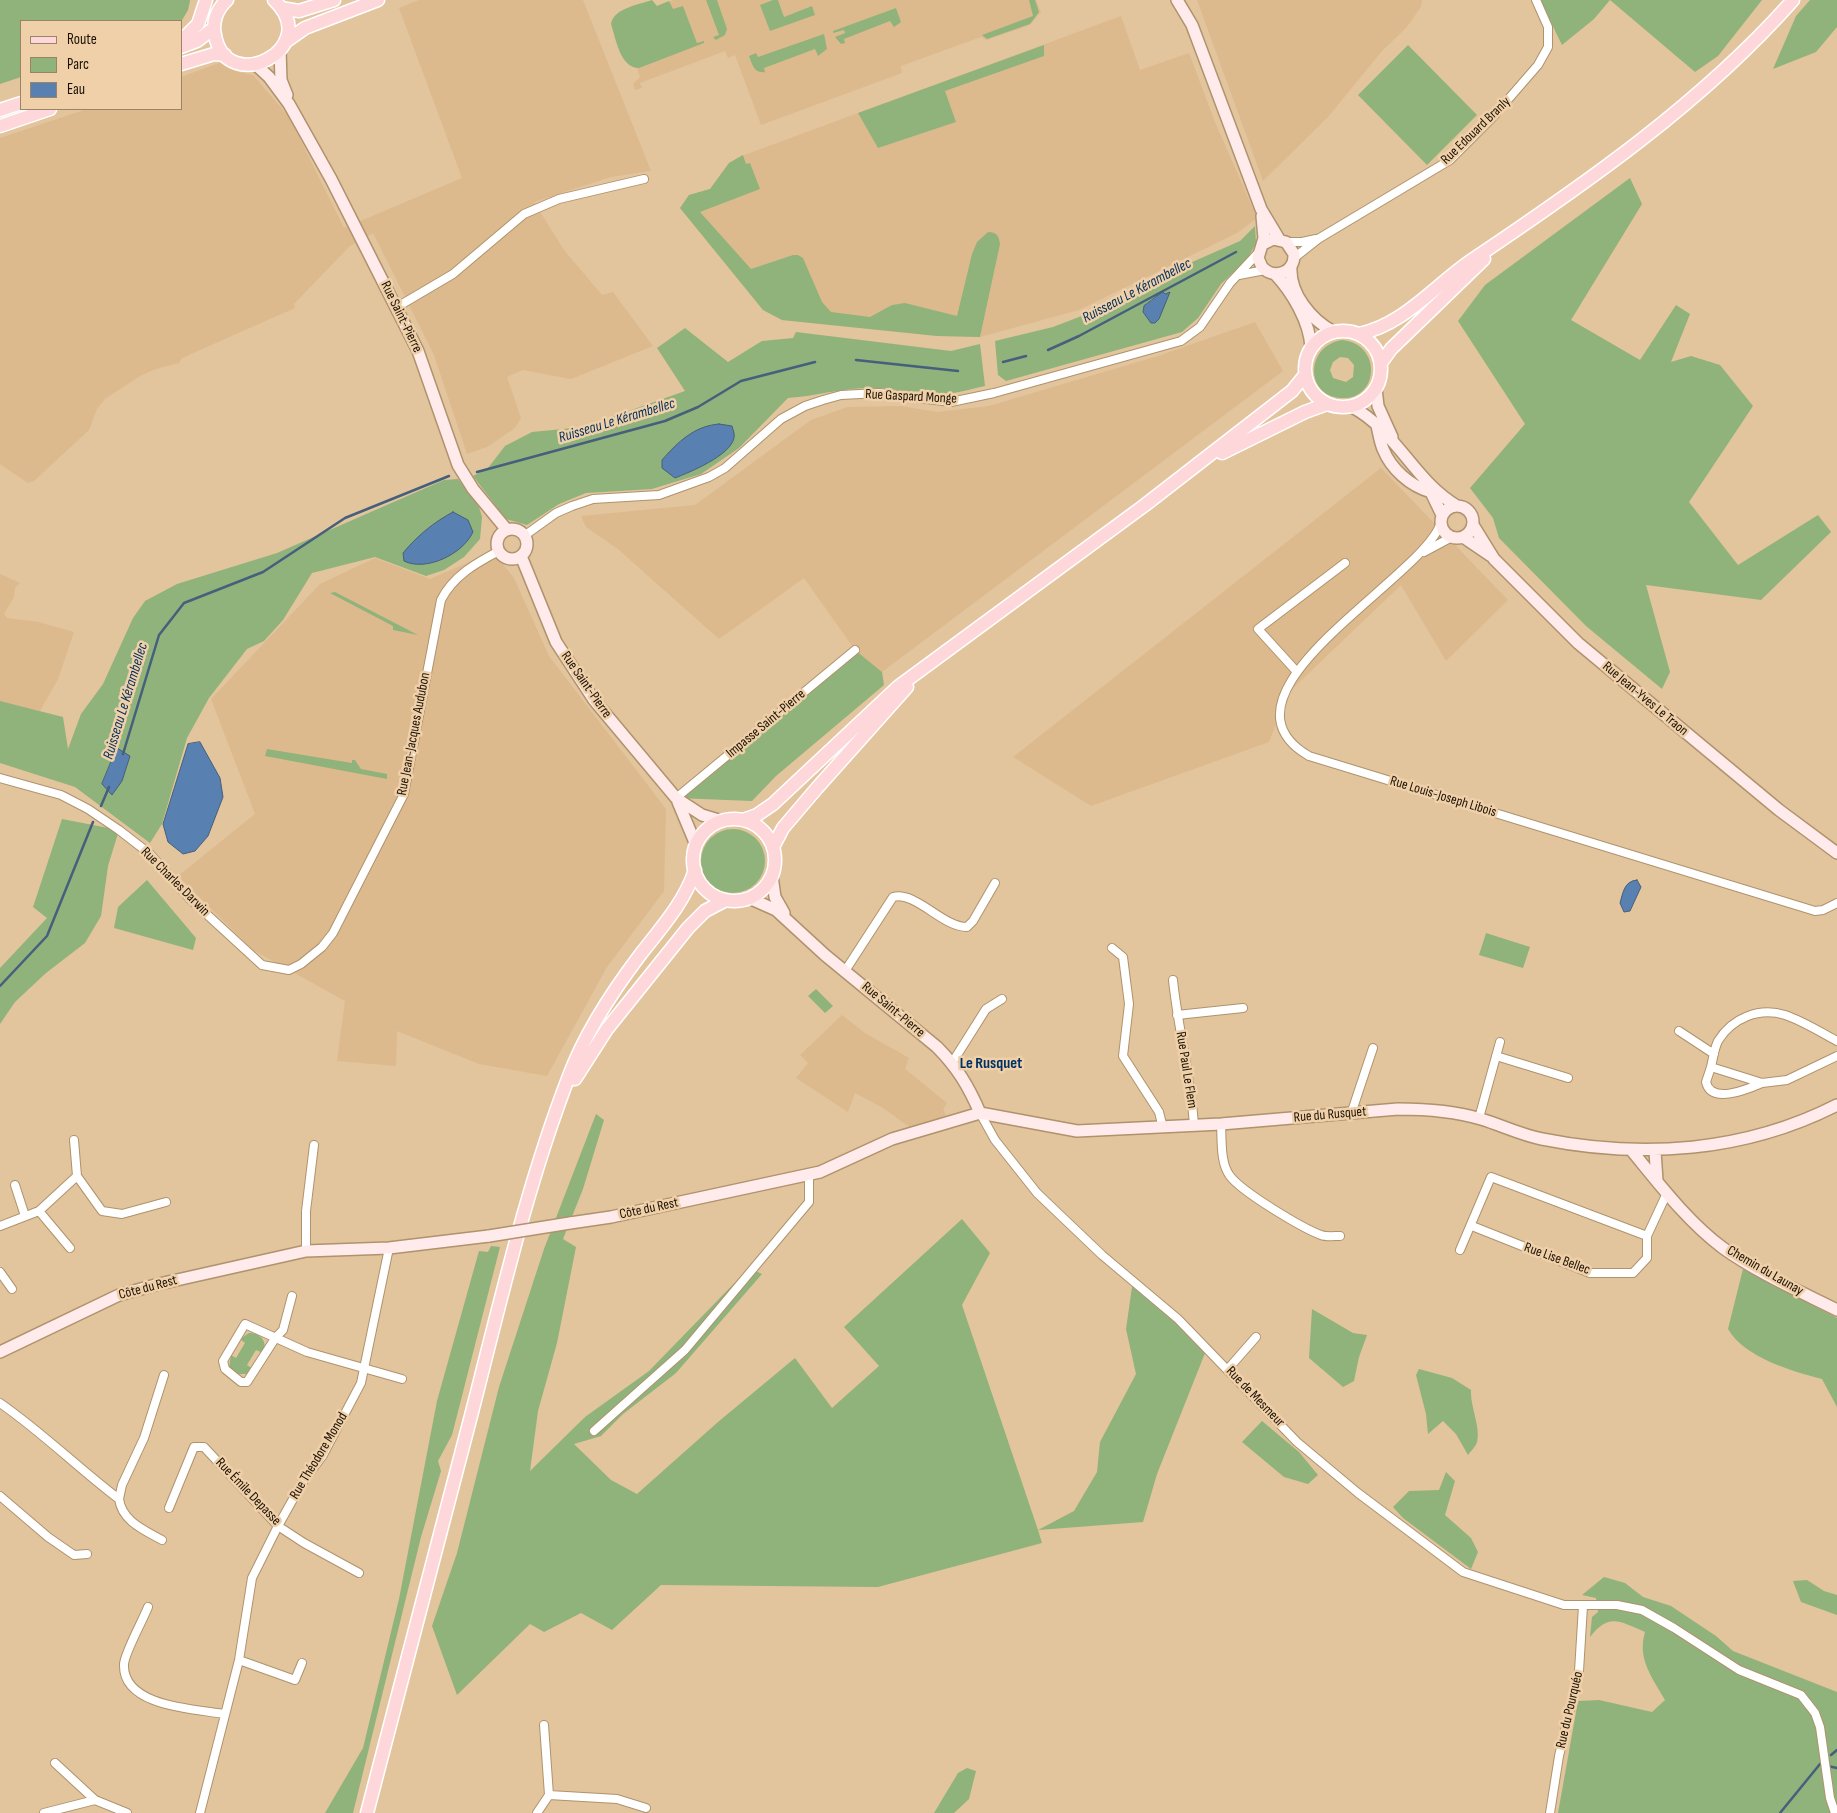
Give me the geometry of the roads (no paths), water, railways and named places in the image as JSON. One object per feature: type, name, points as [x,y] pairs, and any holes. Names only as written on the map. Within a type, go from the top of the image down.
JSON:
[{"type":"main road","points":[[182,41],[198,24],[206,0]]},
{"type":"main road","points":[[278,4],[299,11],[334,0]]},
{"type":"main road","points":[[222,3],[214,28],[217,44],[226,55],[240,63],[256,64],[270,60],[283,46],[305,28],[378,0]]},
{"type":"main road","points":[[1359,334],[1379,327],[1410,310],[1456,272],[1499,243],[1688,100],[1743,51],[1794,0]]},
{"type":"main road","points":[[278,4],[287,22],[283,46]]},
{"type":"main road","points":[[182,47],[197,42],[214,28]]},
{"type":"main road","points":[[182,64],[208,55],[226,55]]},
{"type":"main road","points":[[0,110],[20,103]]},
{"type":"main road","points":[[0,126],[47,110]]},
{"type":"main road","points":[[1381,363],[1391,349],[1499,243]]},
{"type":"main road","points":[[1342,330],[1359,334],[1373,346],[1381,363],[1381,372],[1376,388],[1362,403],[1339,407],[1327,404],[1312,392],[1305,375],[1304,366],[1311,348],[1317,340],[1334,332],[1342,330]]},
{"type":"main road","points":[[726,900],[706,890],[695,870],[696,845],[706,830],[722,821],[743,820],[757,815],[773,804],[876,705],[899,686],[1198,466],[1292,391],[1305,375]]},
{"type":"main road","points":[[1198,466],[1305,412],[1327,404]]},
{"type":"main road","points":[[773,847],[783,828],[924,669]]},
{"type":"main road","points":[[558,1106],[592,1051],[654,968],[696,919],[726,900],[750,898],[765,887],[772,876],[775,862],[773,847],[762,830],[743,820]]},
{"type":"main road","points":[[367,1813],[532,1183],[569,1074],[595,1022],[622,980],[678,906],[695,870]]},
{"type":"street","points":[[1177,0],[1192,25],[1261,208],[1283,240],[1292,249],[1293,262],[1290,274],[1296,293],[1312,316],[1334,332]]},
{"type":"street","name":"Rue Edouard Branly","points":[[1293,262],[1318,239],[1450,160],[1498,112],[1538,65],[1548,47],[1548,27],[1536,0]]},
{"type":"street","name":"Rue Saint-Pierre","points":[[283,46],[281,80],[289,104]]},
{"type":"street","name":"Rue Saint-Pierre","points":[[256,64],[269,77],[289,104],[332,179],[397,307],[426,371],[458,465],[473,489],[507,530]]},
{"type":"street","points":[[397,307],[453,274],[524,214],[559,199],[644,179]]},
{"type":"street","points":[[1261,208],[1259,262],[1284,284],[1308,330],[1311,348]]},
{"type":"street","points":[[1261,248],[1273,239],[1283,240]]},
{"type":"street","name":"Rue Edouard Branly","points":[[1283,240],[1302,242],[1318,239]]},
{"type":"street","name":"Rue Gaspard Monge","points":[[524,536],[556,513],[593,499],[659,495],[709,477],[725,468],[781,419],[805,406],[823,400],[840,395],[879,394],[951,402],[994,393],[1181,341],[1200,328],[1225,289],[1261,248]]},
{"type":"street","points":[[1237,276],[1284,272],[1293,262]]},
{"type":"street","points":[[1376,388],[1378,406],[1394,443]]},
{"type":"street","points":[[1352,406],[1376,424],[1394,443],[1428,487],[1445,534],[1450,538],[1464,538],[1494,559]]},
{"type":"street","points":[[1376,424],[1382,449],[1412,485],[1428,487],[1469,512],[1473,525],[1464,538]]},
{"type":"street","points":[[1441,520],[1446,510],[1457,506]]},
{"type":"street","name":"Rue Louis-Joseph Libois","points":[[1441,520],[1434,537],[1420,554],[1343,623],[1297,672],[1284,692],[1280,703],[1279,720],[1284,735],[1291,745],[1309,756],[1815,911],[1823,910],[1837,903]]},
{"type":"street","name":"Rue Jean-Yves Le Traon","points":[[1473,525],[1494,559],[1578,643],[1812,835],[1837,853]]},
{"type":"street","points":[[507,530],[517,530],[524,536],[527,545],[521,556],[511,559],[499,551],[498,539],[507,530]]},
{"type":"street","name":"Rue Louis-Joseph Libois","points":[[1420,554],[1450,538]]},
{"type":"street","name":"Rue Jean-Jacques Audubon","points":[[289,970],[301,964],[322,947],[334,933],[404,794],[443,595],[454,581],[479,561],[499,551]]},
{"type":"street","name":"Rue Saint-Pierre","points":[[521,556],[547,622],[569,664],[594,700],[676,798],[696,845]]},
{"type":"street","points":[[1297,672],[1258,629],[1345,563]]},
{"type":"street","name":"Impasse Saint-Pierre","points":[[676,798],[855,650]]},
{"type":"street","name":"Rue Charles Darwin","points":[[0,778],[61,795],[88,809],[150,854],[189,898],[262,965],[289,970]]},
{"type":"street","name":"Rue Saint-Pierre","points":[[676,798],[702,815],[722,821]]},
{"type":"street","points":[[1812,835],[1837,845]]},
{"type":"street","name":"Rue Saint-Pierre","points":[[772,876],[775,896],[789,921]]},
{"type":"street","points":[[845,971],[893,897],[906,897],[956,926],[966,928],[973,921],[995,883]]},
{"type":"street","name":"Rue Saint-Pierre","points":[[750,898],[776,910],[845,971],[894,1010],[952,1063],[966,1083],[980,1113]]},
{"type":"street","points":[[1112,948],[1122,957],[1129,1004],[1122,1056],[1159,1112],[1163,1128]]},
{"type":"street","name":"Rue Paul Le Flem","points":[[1173,980],[1177,1014],[1189,1069],[1194,1126]]},
{"type":"street","points":[[952,1063],[986,1009],[1002,999]]},
{"type":"street","name":"Rue Paul Le Flem","points":[[1177,1014],[1243,1008]]},
{"type":"street","points":[[1837,1041],[1784,1015],[1755,1013],[1742,1017],[1718,1040],[1706,1082],[1710,1091],[1720,1095],[1762,1083],[1787,1080],[1837,1056]]},
{"type":"street","points":[[1679,1031],[1714,1054]]},
{"type":"street","points":[[1479,1118],[1500,1042]]},
{"type":"street","points":[[1351,1114],[1373,1048]]},
{"type":"street","points":[[1496,1056],[1568,1078]]},
{"type":"street","points":[[1711,1067],[1762,1083]]},
{"type":"street","name":"Rue du Rusquet","points":[[980,1113],[1077,1132],[1194,1126],[1421,1109],[1451,1112],[1479,1118],[1540,1138],[1632,1151],[1655,1151],[1678,1150],[1742,1140],[1810,1119],[1837,1105]]},
{"type":"street","name":"Côte du Rest","points":[[0,1352],[119,1295],[306,1251],[389,1248],[489,1236],[611,1217],[820,1172],[892,1139],[980,1113]]},
{"type":"street","name":"Rue de Mesmeur","points":[[980,1113],[995,1140],[1037,1193],[1102,1255],[1178,1319],[1297,1442],[1328,1469],[1464,1572],[1564,1605],[1617,1605],[1642,1610],[1674,1628],[1739,1670],[1801,1695],[1816,1712],[1820,1727],[1830,1798],[1835,1813]]},
{"type":"street","points":[[1221,1124],[1224,1163],[1230,1176],[1240,1186],[1304,1227],[1323,1236],[1340,1236]]},
{"type":"street","points":[[74,1140],[77,1176],[102,1211],[122,1214],[166,1202]]},
{"type":"street","points":[[306,1251],[306,1211],[314,1145]]},
{"type":"street","name":"Chemin du Launay","points":[[1632,1151],[1700,1229],[1722,1247],[1760,1271],[1837,1310]]},
{"type":"street","points":[[1655,1151],[1657,1181]]},
{"type":"street","points":[[594,1430],[685,1350],[715,1315],[809,1202],[809,1175]]},
{"type":"street","points":[[0,1226],[39,1211],[77,1176]]},
{"type":"street","points":[[1460,1250],[1472,1226],[1491,1177],[1647,1236],[1667,1193]]},
{"type":"street","points":[[15,1185],[25,1216]]},
{"type":"street","points":[[39,1211],[70,1248]]},
{"type":"street","name":"Rue Lise Bellec","points":[[1472,1226],[1590,1273],[1633,1273],[1647,1258],[1647,1236]]},
{"type":"street","name":"Rue Théodore Monod","points":[[200,1813],[239,1660],[252,1578],[302,1483],[323,1455],[361,1383],[389,1248]]},
{"type":"street","points":[[0,1272],[12,1289]]},
{"type":"street","points":[[292,1296],[284,1330],[276,1337],[247,1382],[242,1382],[224,1368],[223,1361],[245,1324],[276,1337],[307,1352],[402,1379]]},
{"type":"street","points":[[1228,1369],[1256,1337]]},
{"type":"street","points":[[162,1540],[128,1519],[120,1508],[119,1499],[122,1486],[144,1438],[164,1375]]},
{"type":"street","points":[[0,1403],[34,1428],[65,1457],[119,1499]]},
{"type":"street","name":"Rue Émile Depasse","points":[[169,1508],[194,1448],[204,1447],[278,1526],[304,1543],[359,1573]]},
{"type":"street","points":[[0,1496],[48,1537],[74,1555],[87,1554]]},
{"type":"street","name":"Rue du Pourquéo","points":[[1550,1813],[1559,1756],[1579,1671],[1582,1606]]},
{"type":"street","points":[[148,1607],[124,1663],[126,1678],[140,1694],[152,1701],[225,1714]]},
{"type":"street","points":[[239,1660],[295,1680],[302,1663]]},
{"type":"street","points":[[537,1813],[549,1795],[544,1725]]},
{"type":"street","points":[[55,1763],[95,1800],[127,1813]]},
{"type":"street","points":[[549,1795],[617,1799],[646,1808]]},
{"type":"street","points":[[44,1813],[95,1800]]},
{"type":"water","points":[[1163,292],[1165,294],[1170,292],[1159,319],[1155,323],[1151,323],[1143,312],[1144,306]]},
{"type":"water","points":[[710,425],[732,426],[734,436],[731,445],[718,457],[675,478],[662,468],[662,460],[687,436]]},
{"type":"water","points":[[453,512],[468,520],[473,532],[461,547],[453,554],[433,562],[413,564],[404,561],[403,553],[414,541],[426,530]]},
{"type":"water","points":[[200,742],[220,778],[223,797],[208,836],[195,851],[183,854],[168,842],[163,824],[188,744]]},
{"type":"water","points":[[117,748],[130,756],[122,781],[112,795],[102,784]]},
{"type":"water","points":[[1637,880],[1641,887],[1630,911],[1624,912],[1620,903],[1623,892],[1629,883]]},
{"type":"waterway","name":"Ruisseau Le Kérambellec","points":[[1048,350],[1079,336],[1236,252]]},
{"type":"waterway","name":"Ruisseau Le Kérambellec","points":[[1003,362],[1026,356]]},
{"type":"waterway","name":"Ruisseau Le Kérambellec","points":[[856,360],[958,371]]},
{"type":"waterway","name":"Ruisseau Le Kérambellec","points":[[477,472],[665,421],[698,407],[741,381],[815,362]]},
{"type":"waterway","name":"Ruisseau Le Kérambellec","points":[[123,754],[159,635],[184,603],[263,572],[345,518],[449,476]]},
{"type":"waterway","name":"Ruisseau Le Kérambellec","points":[[101,806],[109,787]]},
{"type":"waterway","name":"Ruisseau Le Kérambellec","points":[[0,986],[47,936],[93,822]]},
{"type":"waterway","points":[[1831,1755],[1837,1750]]},
{"type":"waterway","points":[[1780,1813],[1820,1764],[1823,1764]]},
{"type":"waterway","points":[[1828,1766],[1837,1768]]},
{"type":"district","name":"Le Rusquet","points":[[991,1064]]}]
